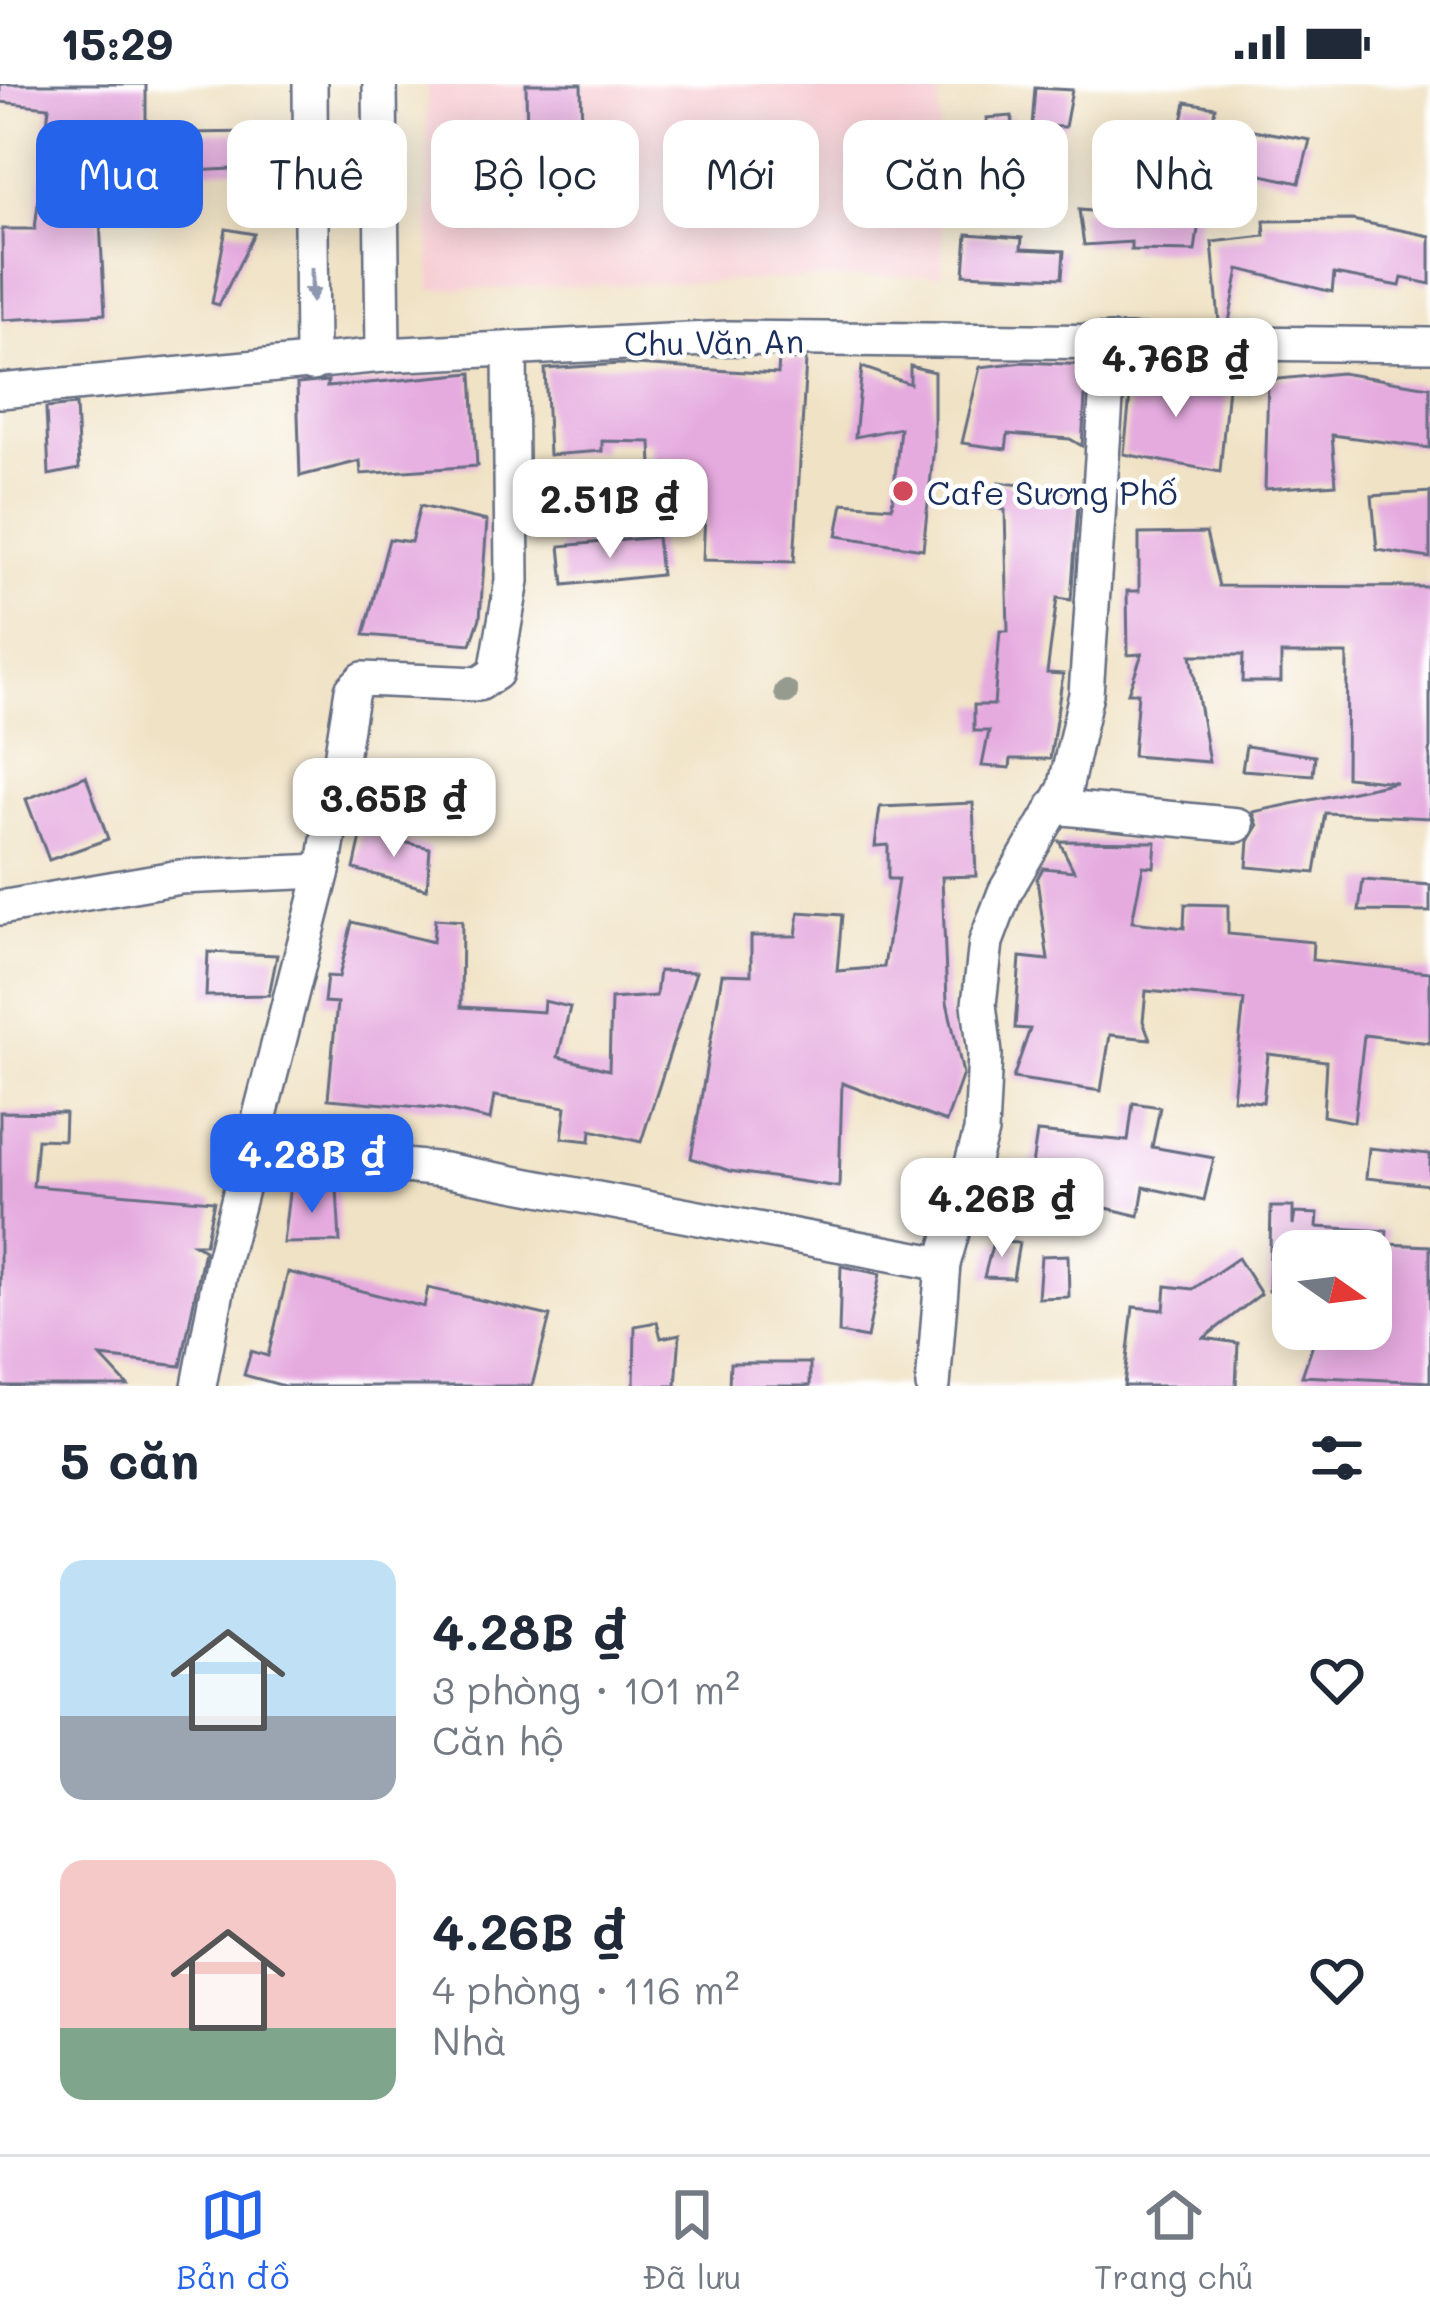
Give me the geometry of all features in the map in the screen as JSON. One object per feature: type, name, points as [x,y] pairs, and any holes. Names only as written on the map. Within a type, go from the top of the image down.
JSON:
[{"type":"street","points":[[310,84],[312,364]]},
{"type":"street","points":[[380,84],[383,356]]},
{"type":"street","name":"Chu Văn An","points":[[0,392],[383,356],[729,338],[1430,345]]},
{"type":"street","points":[[932,1386],[943,1264],[981,1132],[985,1054],[979,1004],[986,942],[1005,892],[1065,790],[1086,694],[1110,341]]},
{"type":"street","points":[[199,1386],[223,1259],[323,871],[352,690],[363,679],[479,685],[496,673],[512,581],[510,349]]},
{"type":"street","points":[[1054,807],[1237,825]]},
{"type":"street","points":[[0,908],[180,877],[323,871]]},
{"type":"street","points":[[254,1150],[444,1170],[943,1264]]},
{"type":"shaded area","points":[[426,84],[939,84],[940,120],[843,120],[843,228],[941,228],[942,275],[431,290]]},
{"type":"building","points":[[0,84],[146,84],[146,120],[48,120],[49,107],[0,102]]},
{"type":"building","points":[[526,84],[581,84],[582,120],[527,120]]},
{"type":"building","points":[[1035,88],[1072,90],[1066,120],[1032,120]]},
{"type":"building","points":[[1186,102],[1215,107],[1213,120],[1182,120]]},
{"type":"building","points":[[1257,131],[1310,140],[1299,183],[1257,174]]},
{"type":"building","points":[[227,132],[227,169],[203,170],[203,133]]},
{"type":"building","points":[[1079,210],[1092,211],[1092,228],[1198,228],[1195,251],[1131,250],[1131,242],[1084,245]]},
{"type":"building","points":[[36,220],[36,228],[100,228],[105,314],[3,320],[2,229],[35,229]]},
{"type":"building","points":[[1352,220],[1430,236],[1430,284],[1402,278],[1400,286],[1334,274],[1332,292],[1239,269],[1229,322],[1219,322],[1212,242],[1265,236],[1264,221]]},
{"type":"building","points":[[226,229],[254,234],[219,305],[212,303]]},
{"type":"building","points":[[967,234],[1022,238],[1021,249],[1064,251],[1062,278],[964,274]]},
{"type":"building","points":[[779,359],[806,360],[794,562],[703,560],[705,514],[654,514],[651,442],[602,441],[602,451],[549,455],[545,369],[620,364],[778,374]]},
{"type":"building","points":[[1023,362],[1087,365],[1082,446],[1070,439],[1008,434],[1006,449],[962,443],[980,367]]},
{"type":"building","points":[[910,366],[934,372],[934,447],[923,549],[837,536],[843,503],[892,507],[900,428],[855,437],[862,367],[910,384]]},
{"type":"building","points":[[1133,367],[1200,378],[1198,391],[1228,386],[1220,472],[1124,454]]},
{"type":"building","points":[[472,373],[477,466],[361,474],[360,461],[300,476],[297,384],[328,381],[327,387]]},
{"type":"building","points":[[1341,373],[1430,387],[1430,448],[1332,435],[1336,484],[1265,489],[1268,380]]},
{"type":"building","points":[[76,405],[79,469],[49,475],[46,408]]},
{"type":"building","points":[[999,482],[1079,493],[1071,600],[1057,598],[1047,673],[1063,674],[1050,759],[1011,759],[1010,768],[982,766],[989,731],[974,731],[974,705],[994,705],[1000,631],[1008,631],[1005,510],[995,508]]},
{"type":"building","points":[[1430,492],[1430,558],[1377,550],[1372,496]]},
{"type":"building","points":[[420,506],[487,521],[480,618],[471,644],[364,635],[389,539],[411,542]]},
{"type":"building","points":[[1206,533],[1219,586],[1430,587],[1430,818],[1325,813],[1315,873],[1247,867],[1249,841],[1258,826],[1253,812],[1396,782],[1346,777],[1347,654],[1281,654],[1281,682],[1242,682],[1243,655],[1191,655],[1209,762],[1133,756],[1138,693],[1128,693],[1142,654],[1128,655],[1127,591],[1139,591],[1139,534]]},
{"type":"building","points":[[657,537],[661,575],[564,585],[560,546]]},
{"type":"building","points":[[1246,746],[1315,756],[1313,775],[1242,770]]},
{"type":"building","points":[[86,776],[108,839],[49,860],[26,799]]},
{"type":"building","points":[[973,803],[976,876],[942,877],[947,1002],[963,1074],[946,1122],[842,1083],[839,1187],[730,1171],[691,1158],[722,974],[751,975],[751,936],[796,936],[799,912],[842,915],[837,971],[884,967],[898,879],[888,879],[888,845],[875,846],[880,807]]},
{"type":"building","points":[[362,833],[430,848],[427,889],[354,869]]},
{"type":"building","points":[[1059,841],[1156,842],[1154,867],[1143,866],[1132,922],[1184,928],[1185,904],[1228,905],[1228,934],[1313,942],[1312,960],[1430,972],[1430,1043],[1364,1035],[1354,1122],[1323,1116],[1326,1061],[1268,1054],[1263,1102],[1233,1099],[1244,1000],[1146,991],[1143,1021],[1150,1039],[1110,1035],[1101,1091],[1013,1078],[1030,1029],[1015,1028],[1020,957],[1048,960],[1037,879],[1043,868],[1074,871]]},
{"type":"building","points":[[1363,880],[1430,885],[1430,912],[1359,911]]},
{"type":"building","points":[[435,919],[462,921],[461,1007],[543,1012],[544,1001],[570,1007],[558,1057],[609,1070],[611,999],[656,996],[659,971],[696,972],[641,1142],[591,1130],[590,1141],[562,1138],[566,1107],[494,1096],[490,1120],[442,1109],[328,1099],[337,1003],[324,1002],[327,976],[339,977],[352,922],[433,942]]},
{"type":"building","points":[[208,952],[277,955],[269,995],[206,996]]},
{"type":"building","points":[[1133,1103],[1160,1107],[1152,1147],[1214,1158],[1204,1200],[1144,1187],[1139,1216],[1098,1206],[1098,1215],[1027,1199],[1037,1132],[1128,1141]]},
{"type":"building","points":[[0,1112],[65,1113],[64,1140],[37,1139],[33,1186],[214,1201],[205,1244],[194,1244],[204,1250],[181,1366],[101,1357],[128,1386],[0,1386]]},
{"type":"building","points":[[1369,1148],[1430,1154],[1430,1185],[1366,1178]]},
{"type":"building","points":[[290,1185],[337,1189],[340,1242],[283,1243]]},
{"type":"building","points":[[1271,1207],[1293,1207],[1293,1225],[1295,1213],[1318,1214],[1317,1227],[1370,1230],[1272,1230],[1269,1291]]},
{"type":"building","points":[[993,1242],[1019,1243],[1013,1278],[984,1277]]},
{"type":"building","points":[[1392,1244],[1430,1246],[1430,1382],[1302,1376],[1311,1350],[1392,1350]]},
{"type":"building","points":[[1068,1255],[1069,1297],[1038,1298],[1041,1256]]},
{"type":"building","points":[[1238,1258],[1261,1294],[1204,1338],[1238,1343],[1236,1386],[1124,1386],[1133,1307],[1164,1310],[1166,1286],[1193,1289]]},
{"type":"building","points":[[841,1266],[880,1274],[867,1338],[839,1333]]},
{"type":"building","points":[[288,1272],[424,1307],[428,1288],[550,1316],[532,1386],[284,1386],[244,1375],[251,1351],[268,1356]]},
{"type":"building","points":[[657,1322],[661,1338],[680,1334],[676,1386],[634,1386],[635,1326]]},
{"type":"building","points":[[730,1363],[810,1363],[810,1386],[729,1386]]},
{"type":"place","name":"Cafe Sương Phố","points":[[903,491]]}]
